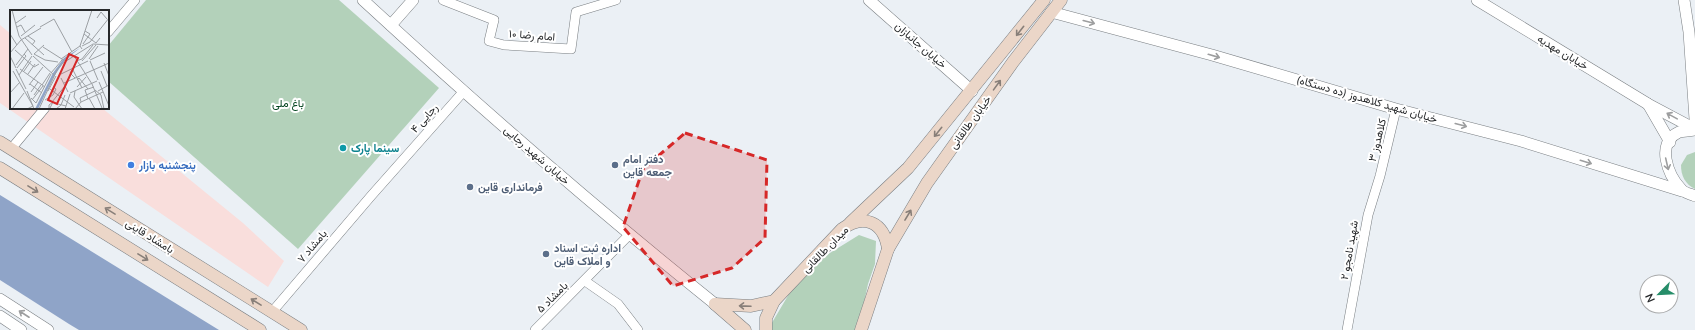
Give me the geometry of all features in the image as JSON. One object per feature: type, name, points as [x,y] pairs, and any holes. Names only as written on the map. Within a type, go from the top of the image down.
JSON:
[{"type":"main road","name":"خیابان طالقانی","points":[[850,223],[908,168],[972,91],[1044,0]]},
{"type":"main road","name":"خیابان طالقانی","points":[[888,248],[927,182],[1061,0]]},
{"type":"main road","points":[[972,91],[986,100]]},
{"type":"main road","name":"بامشاد قاینی","points":[[0,142],[301,330]]},
{"type":"main road","name":"بامشاد قاینی","points":[[0,168],[260,330]]},
{"type":"main road","name":"میدان طالقانی","points":[[766,330],[766,318],[774,301],[842,229],[850,223],[861,221],[872,223],[880,229],[886,238],[888,248]]},
{"type":"main road","points":[[861,330],[888,248]]},
{"type":"main road","points":[[716,304],[751,306],[774,301]]},
{"type":"main road","points":[[716,304],[745,330]]},
{"type":"street","points":[[109,31],[136,0]]},
{"type":"street","name":"خیابان شهید رجایی","points":[[363,0],[464,91],[629,234],[716,304]]},
{"type":"street","points":[[390,25],[413,0]]},
{"type":"street","name":"امام رضا ۱۰","points":[[443,0],[494,20],[489,41],[504,45],[571,49],[576,12],[616,0]]},
{"type":"street","name":"خیابان جانبازان","points":[[869,0],[972,91]]},
{"type":"street","name":"خیابان مهدیه","points":[[1477,0],[1648,104],[1695,129]]},
{"type":"street","points":[[1684,0],[1689,32],[1695,119]]},
{"type":"street","name":"خیابان شهید کلاهدوز (ده دستگاه)","points":[[1051,12],[1212,55],[1396,109],[1521,141],[1695,196]]},
{"type":"street","name":"رجایی ۴","points":[[371,196],[464,91]]},
{"type":"street","points":[[1648,104],[1670,142]]},
{"type":"street","points":[[11,149],[44,109]]},
{"type":"street","name":"کلاهدوز ۳","points":[[1380,176],[1396,109]]},
{"type":"street","points":[[1682,191],[1667,167],[1665,154],[1670,142],[1679,133],[1695,129]]},
{"type":"street","name":"شهید نامجو ۲","points":[[1347,330],[1368,215],[1380,176]]},
{"type":"street","name":"بامشاد ۷","points":[[272,312],[371,196]]},
{"type":"street","name":"بامشاد ۵","points":[[535,330],[585,281],[629,234]]},
{"type":"street","points":[[585,281],[618,304],[638,330]]},
{"type":"street","points":[[0,299],[48,330]]},
{"type":"street","points":[[0,316],[21,330]]},
{"type":"highlighted area","points":[[685,133],[767,160],[765,238],[732,268],[673,286],[623,227],[643,169]]},
{"type":"shaded area","name":"پنجشنبه بازار","points":[[0,25],[10,33],[10,109],[103,109],[243,223],[284,261],[268,287],[0,103]]},
{"type":"green space","name":"باغ ملی","points":[[146,0],[339,0],[439,88],[298,249],[109,82],[109,45]]},
{"type":"green space","points":[[1695,152],[1695,189],[1684,179],[1681,165],[1687,155]]},
{"type":"green space","points":[[859,235],[876,241],[875,264],[855,330],[772,330],[770,326],[789,294],[817,261]]},
{"type":"water","points":[[0,195],[219,330],[79,330],[69,324],[0,280]]},
{"type":"place","name":"سینما پارک","points":[[343,148]]},
{"type":"place","name":"پنجشنبه بازار","points":[[131,165]]},
{"type":"place","name":"دفتر امام جمعه قاین","points":[[615,165]]},
{"type":"place","name":"فرمانداری قاین","points":[[470,187]]},
{"type":"place","name":"اداره ثبت اسناد و املاک قاین","points":[[546,254]]}]
